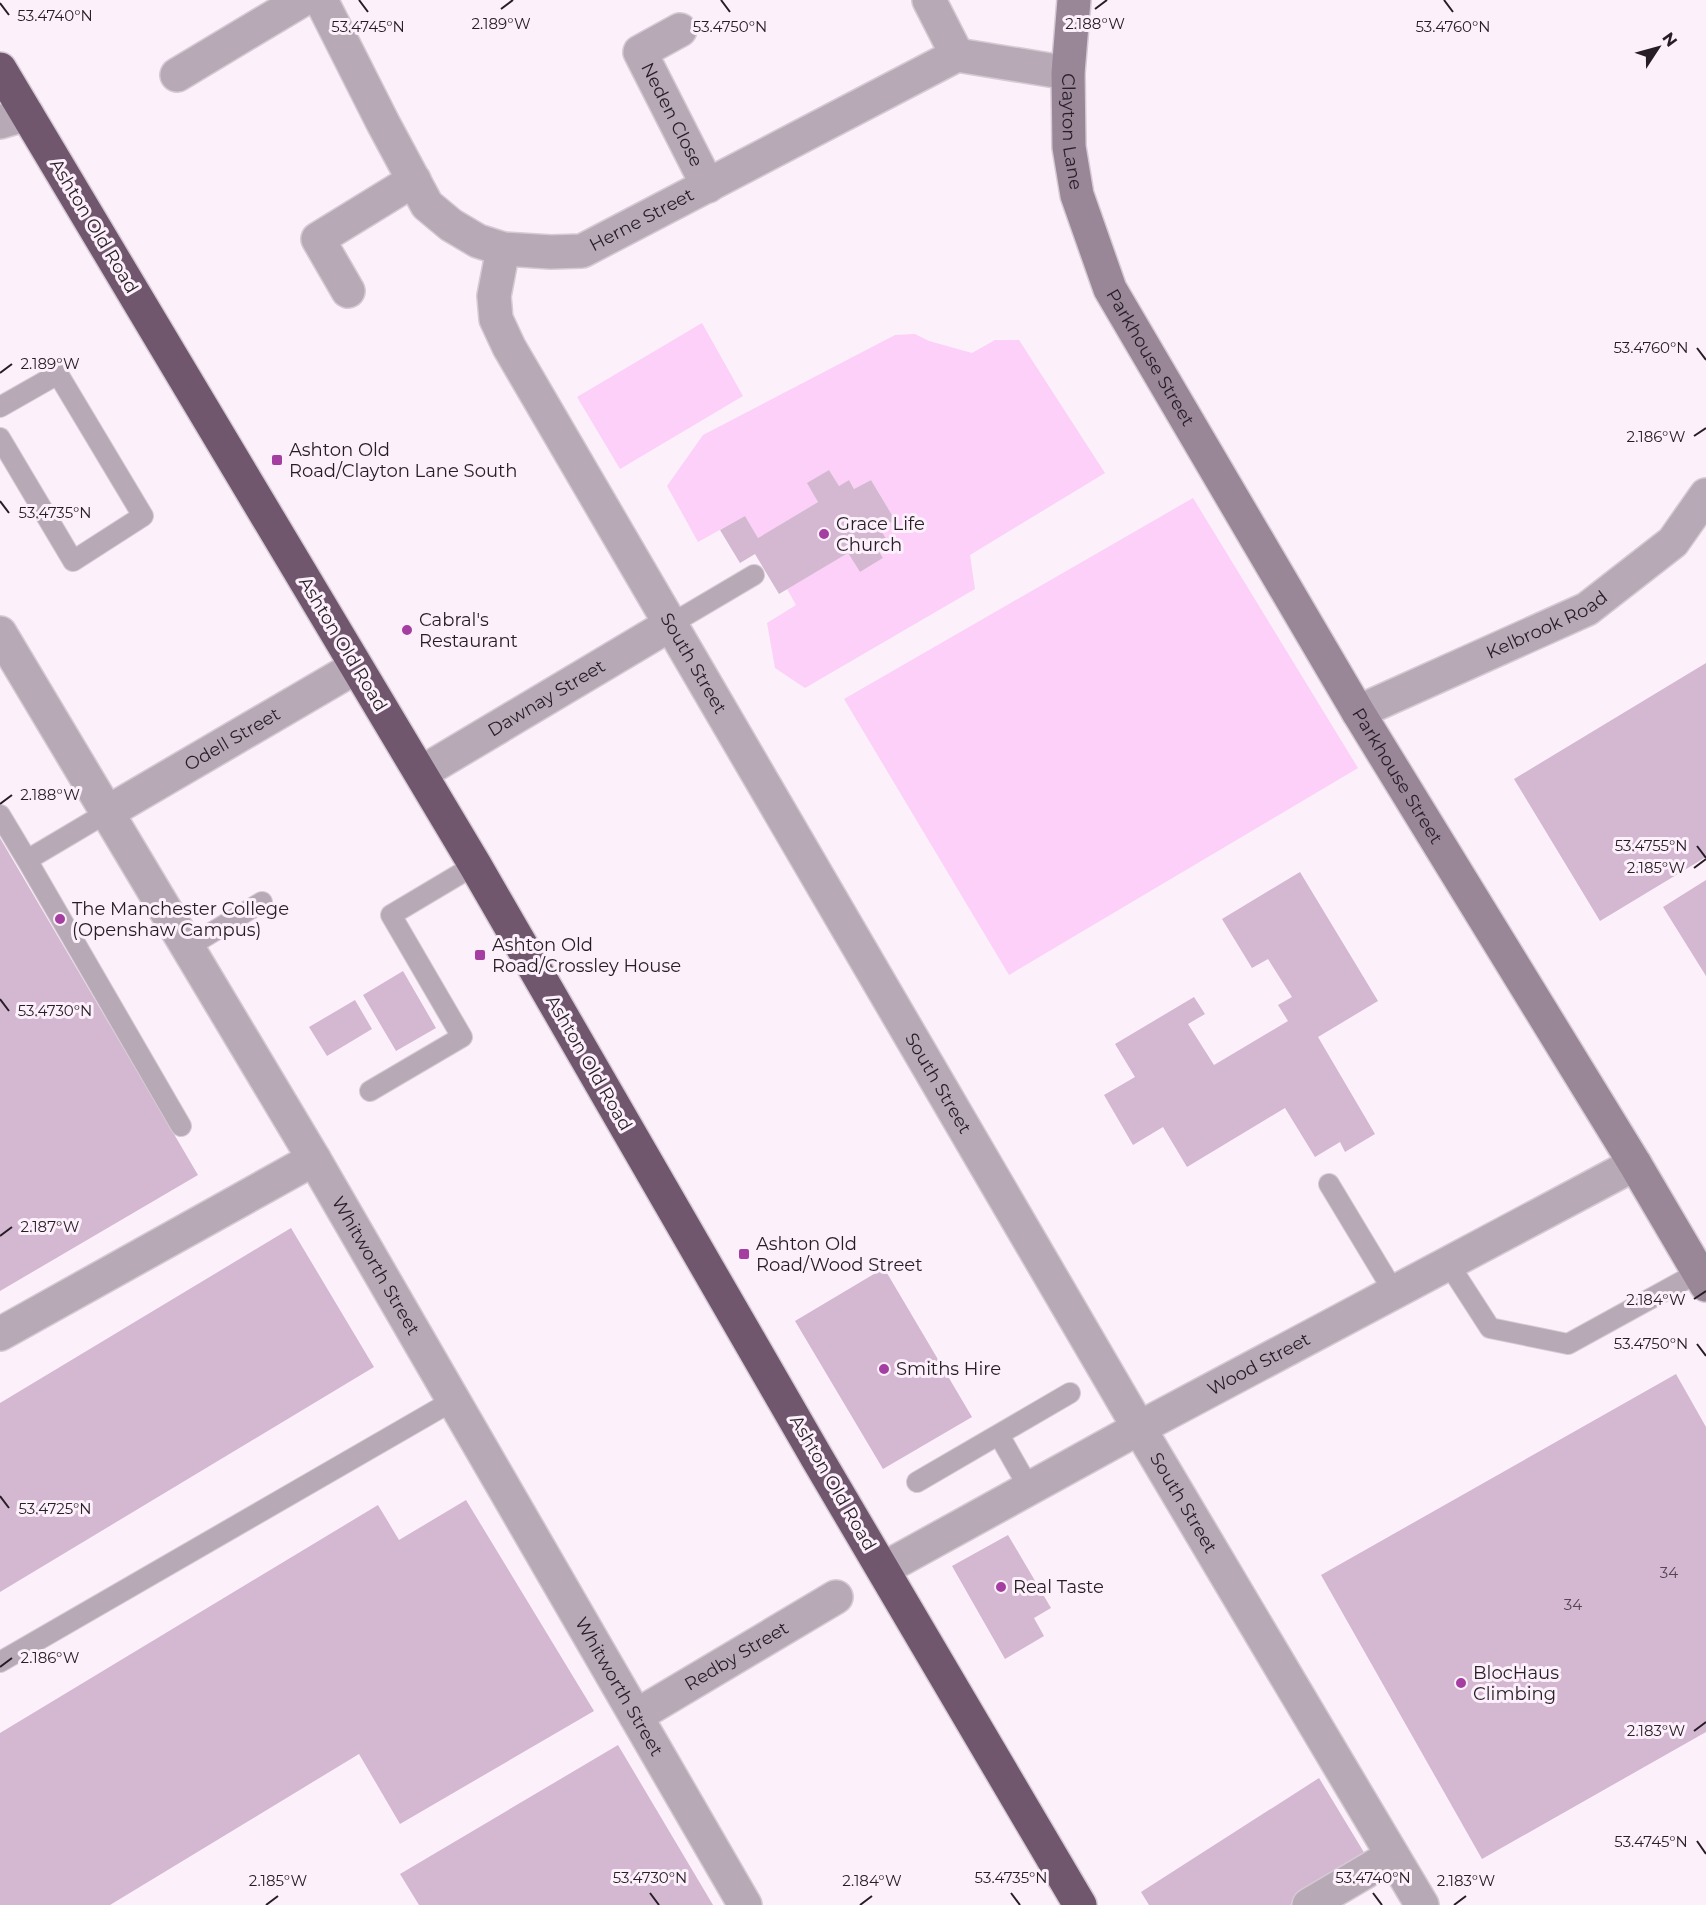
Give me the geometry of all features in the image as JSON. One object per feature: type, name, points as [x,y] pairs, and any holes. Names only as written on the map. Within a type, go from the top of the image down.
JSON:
[{"type":"highway","name":"Ashton Old Road","points":[[0,69],[14,118],[421,773],[1080,1905]]},
{"type":"street","points":[[177,75],[318,0]]},
{"type":"street","name":"Herne Street","points":[[318,0],[427,205],[451,225],[478,241],[503,249],[582,251],[957,55]]},
{"type":"street","points":[[929,0],[957,55],[1068,74]]},
{"type":"street","name":"Clayton Lane","points":[[1074,0],[1068,74],[1069,147],[1077,195],[1100,261]]},
{"type":"street","name":"Neden Close","points":[[680,30],[640,52],[708,186]]},
{"type":"street","points":[[348,291],[318,239],[414,180]]},
{"type":"street","name":"South Street","points":[[503,249],[494,296],[496,320],[509,347],[1139,1428],[1422,1905]]},
{"type":"street","name":"Parkhouse Street","points":[[1100,261],[1110,289],[1358,712],[1635,1164],[1702,1278]]},
{"type":"street","name":"Kelbrook Road","points":[[1358,712],[1587,609],[1673,542],[1706,495]]},
{"type":"street","name":"Dawnay Street","points":[[421,773],[671,624]]},
{"type":"street","name":"Whitworth Street","points":[[0,633],[314,1159],[745,1905]]},
{"type":"street","name":"Odell Street","points":[[108,812],[356,667]]},
{"type":"street","points":[[0,1334],[314,1159]]},
{"type":"street","name":"Wood Street","points":[[883,1569],[1139,1428],[1635,1164]]},
{"type":"street","name":"Redby Street","points":[[636,1716],[836,1597]]},
{"type":"street","points":[[1310,1905],[1392,1856]]},
{"type":"lane","points":[[0,407],[58,374],[143,516],[73,561],[0,438]]},
{"type":"lane","points":[[671,624],[754,575]]},
{"type":"lane","points":[[27,860],[108,812]]},
{"type":"lane","points":[[0,815],[181,1126]]},
{"type":"lane","points":[[370,1091],[462,1036],[391,915],[475,865]]},
{"type":"lane","points":[[188,947],[262,902]]},
{"type":"lane","points":[[1329,1184],[1394,1292]]},
{"type":"lane","points":[[1448,1263],[1490,1328],[1568,1344],[1702,1278]]},
{"type":"lane","points":[[917,1482],[1070,1393]]},
{"type":"lane","points":[[0,1662],[454,1400]]},
{"type":"lane","points":[[999,1435],[1029,1488]]},
{"type":"shaded area","points":[[702,323],[743,396],[620,469],[577,397]]},
{"type":"shaded area","points":[[915,334],[929,341],[972,353],[995,340],[1019,340],[1105,473],[970,555],[975,589],[805,688],[775,668],[767,623],[796,605],[787,589],[848,553],[860,572],[883,558],[876,544],[880,529],[895,520],[871,480],[854,489],[849,480],[839,486],[829,470],[808,483],[818,502],[758,538],[745,516],[698,542],[667,486],[703,435],[895,335]]},
{"type":"shaded area","points":[[1193,498],[1358,768],[1009,975],[844,699]]},
{"type":"building","name":"Grace Life Church","points":[[829,470],[839,486],[849,480],[854,489],[871,480],[895,520],[880,529],[888,542],[877,548],[883,558],[860,572],[848,553],[779,594],[755,554],[740,563],[720,530],[745,516],[758,538],[818,502],[807,483]]},
{"type":"building","points":[[1706,663],[1706,857],[1600,921],[1514,779]]},
{"type":"building","name":"The Manchester College (Openshaw Campus)","points":[[0,838],[198,1175],[0,1291]]},
{"type":"building","points":[[1300,872],[1378,1001],[1318,1037],[1375,1134],[1345,1152],[1340,1142],[1315,1157],[1285,1108],[1187,1167],[1163,1127],[1133,1145],[1104,1095],[1135,1077],[1115,1044],[1194,997],[1205,1014],[1188,1024],[1214,1065],[1288,1021],[1278,1005],[1292,997],[1268,959],[1252,968],[1222,919]]},
{"type":"building","points":[[1706,880],[1706,976],[1663,907]]},
{"type":"building","points":[[403,971],[436,1028],[396,1051],[363,995]]},
{"type":"building","points":[[355,1000],[372,1029],[327,1056],[309,1027]]},
{"type":"building","points":[[291,1228],[374,1367],[0,1592],[0,1403]]},
{"type":"building","name":"Smiths Hire","points":[[884,1268],[972,1417],[883,1469],[795,1321]]},
{"type":"building","points":[[1676,1374],[1706,1427],[1706,1732],[1482,1859],[1321,1575]]},
{"type":"building","points":[[466,1500],[594,1711],[400,1824],[359,1754],[110,1905],[0,1905],[0,1733],[378,1505],[399,1540]]},
{"type":"building","name":"Real Taste","points":[[1008,1535],[1051,1608],[1034,1618],[1044,1636],[1005,1659],[952,1566]]},
{"type":"building","points":[[618,1745],[713,1905],[419,1905],[400,1874]]},
{"type":"building","points":[[1319,1778],[1368,1859],[1290,1905],[1149,1905],[1141,1892]]},
{"type":"place","name":"Ashton Old Road/Clayton Lane South","points":[[277,460]]},
{"type":"place","name":"Grace Life Church","points":[[824,534]]},
{"type":"place","name":"Cabral's Restaurant","points":[[407,630]]},
{"type":"place","name":"The Manchester College (Openshaw Campus)","points":[[60,919]]},
{"type":"place","name":"Ashton Old Road/Crossley House","points":[[480,955]]},
{"type":"place","name":"Ashton Old Road/Wood Street","points":[[744,1254]]},
{"type":"place","name":"Smiths Hire","points":[[884,1369]]},
{"type":"place","name":"Real Taste","points":[[1001,1587]]},
{"type":"place","name":"BlocHaus Climbing","points":[[1461,1683]]}]
